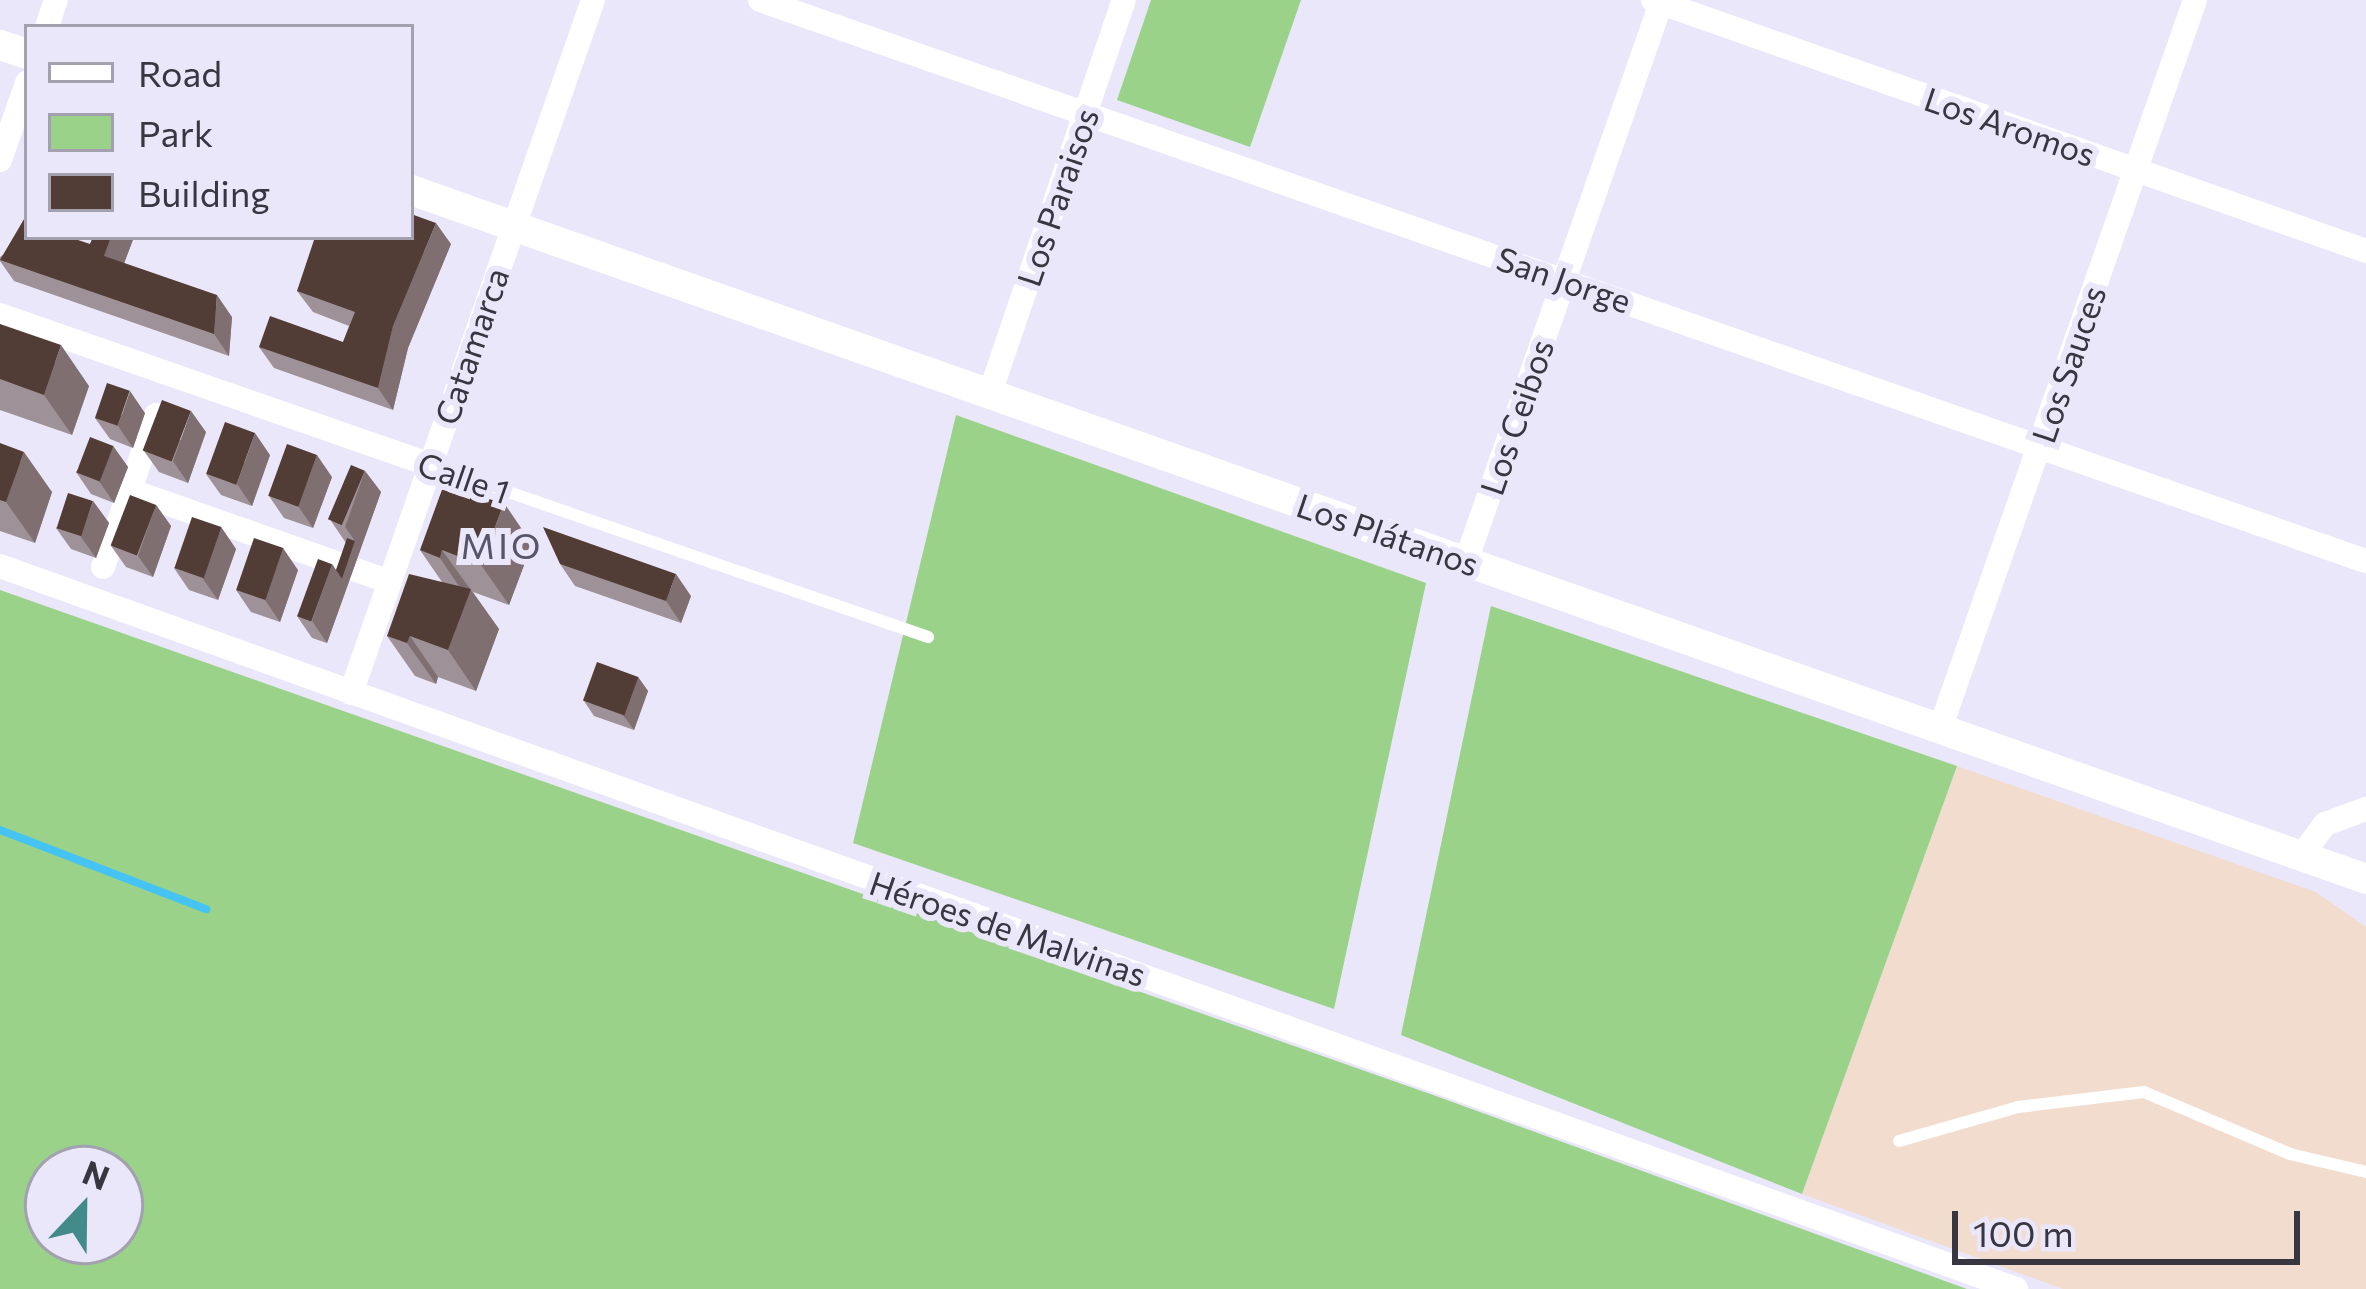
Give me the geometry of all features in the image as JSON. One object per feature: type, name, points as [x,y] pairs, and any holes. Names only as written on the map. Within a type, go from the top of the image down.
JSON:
[{"type":"street","name":"Catamarca","points":[[351,693],[593,0]]},
{"type":"street","name":"San Jorge","points":[[760,0],[2366,561]]},
{"type":"street","name":"Los Paraisos","points":[[990,393],[1124,0]]},
{"type":"street","name":"Los Sauces","points":[[1940,728],[2195,0]]},
{"type":"street","name":"Los Aromos","points":[[1659,1],[2366,251]]},
{"type":"street","name":"Los Ceibos","points":[[1466,562],[1659,1]]},
{"type":"street","points":[[0,160],[24,92]]},
{"type":"street","name":"Los Plátanos","points":[[414,191],[2366,879]]},
{"type":"street","name":"Calle 1","points":[[0,315],[430,465]]},
{"type":"street","points":[[103,567],[156,415]]},
{"type":"street","points":[[129,490],[390,582]]},
{"type":"street","name":"Héroes de Malvinas","points":[[0,566],[2017,1289]]},
{"type":"street","points":[[2301,856],[2325,824],[2366,809]]},
{"type":"lane","name":"Calle 1","points":[[430,465],[928,637]]},
{"type":"lane","points":[[1899,1141],[2018,1108],[2144,1092],[2290,1154],[2366,1172]]},
{"type":"shaded area","points":[[1957,766],[2316,892],[2366,927],[2366,1289],[2063,1289],[1802,1194]]},
{"type":"green space","points":[[1151,0],[1301,0],[1250,147],[1117,100]]},
{"type":"green space","points":[[956,415],[1426,583],[1334,1009],[853,843]]},
{"type":"green space","points":[[0,590],[1436,1096],[1967,1289],[0,1289]]},
{"type":"green space","points":[[1491,606],[1957,766],[1802,1194],[1401,1035]]},
{"type":"building","points":[[414,215],[436,223],[393,326],[378,388],[259,347],[270,316],[343,342],[355,312],[297,291],[314,240],[414,240]]},
{"type":"building","points":[[24,219],[24,240],[90,244],[110,240],[104,256],[217,295],[214,334],[0,260]]},
{"type":"building","points":[[0,324],[61,345],[44,395],[0,379]]},
{"type":"building","points":[[107,383],[130,391],[118,426],[95,418]]},
{"type":"building","points":[[162,400],[191,411],[172,462],[143,450]]},
{"type":"building","points":[[225,422],[255,433],[236,485],[206,474]]},
{"type":"building","points":[[90,437],[113,446],[100,481],[76,472]]},
{"type":"building","points":[[0,443],[24,452],[6,502],[0,500]]},
{"type":"building","points":[[287,444],[317,455],[298,507],[268,496]]},
{"type":"building","points":[[351,465],[365,471],[342,525],[328,519]]},
{"type":"building","points":[[443,487],[504,503],[481,565],[442,550],[440,558],[420,550]]},
{"type":"building","points":[[68,493],[93,501],[81,536],[57,528]]},
{"type":"building","points":[[130,495],[156,505],[137,555],[111,545]]},
{"type":"building","points":[[192,517],[221,527],[204,578],[174,568]]},
{"type":"building","points":[[543,527],[676,574],[666,601],[560,564]]},
{"type":"building","points":[[254,538],[283,548],[265,600],[236,590]]},
{"type":"building","points":[[347,538],[355,541],[342,579],[336,570]]},
{"type":"building","points":[[318,559],[332,564],[311,621],[297,616]]},
{"type":"building","points":[[409,574],[471,589],[448,650],[410,636],[407,643],[387,636]]},
{"type":"building","points":[[597,662],[638,677],[624,716],[583,701]]},
{"type":"waterway","points":[[0,830],[206,909]]},
{"type":"district","name":"MIO","points":[[502,545]]}]
